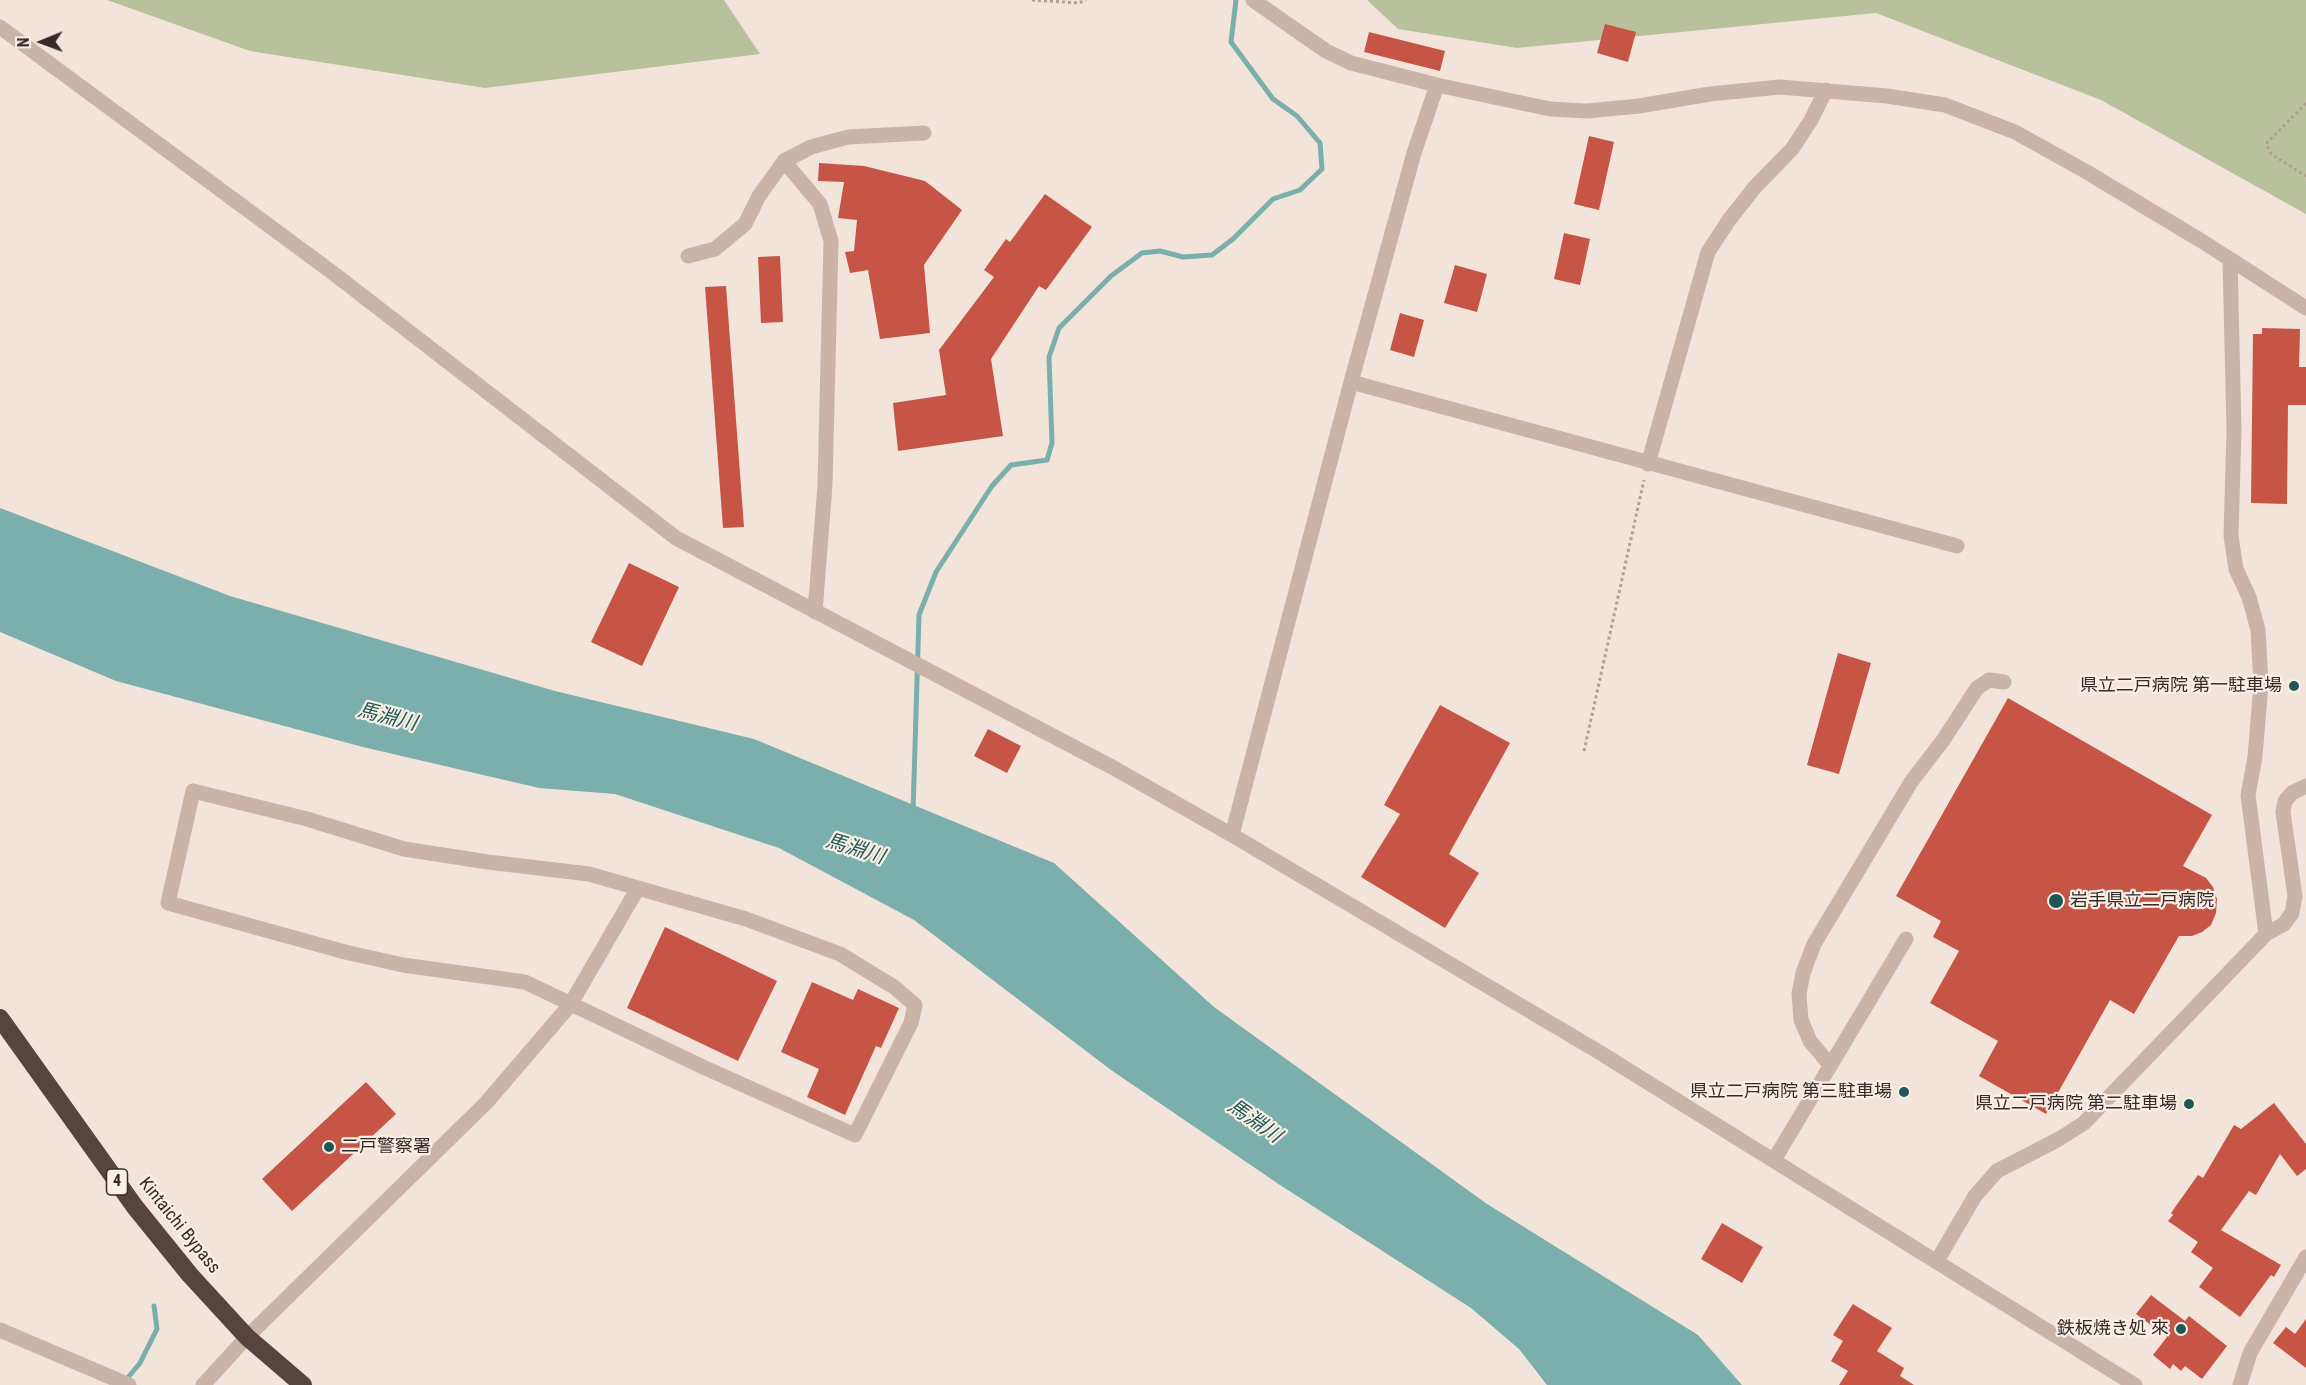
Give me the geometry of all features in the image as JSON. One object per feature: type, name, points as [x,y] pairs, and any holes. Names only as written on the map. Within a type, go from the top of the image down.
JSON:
[{"type":"highway","name":"Kintaichi Bypass","points":[[0,1018],[135,1207],[190,1275],[247,1337],[303,1385]]},
{"type":"street","points":[[1253,0],[1326,51],[1351,63],[1437,85],[1550,109],[1587,111],[1639,106],[1757,88],[1780,87],[1887,96],[1945,105],[2015,132],[2095,177],[2306,308]]},
{"type":"street","points":[[0,27],[333,273],[676,538],[1112,767],[1232,835],[1594,1049],[2134,1385]]},
{"type":"street","points":[[1232,835],[1414,153],[1437,85]]},
{"type":"street","points":[[1648,464],[1708,252],[1729,220],[1755,188],[1792,149],[1811,120],[1826,90]]},
{"type":"street","points":[[688,256],[715,249],[746,224],[759,196],[784,160],[811,147],[848,137],[924,133]]},
{"type":"street","points":[[784,160],[820,204],[831,241],[825,485],[815,612]]},
{"type":"street","points":[[2230,260],[2234,419],[2230,536],[2236,569],[2249,597],[2258,630],[2261,684],[2255,757],[2248,795],[2266,934]]},
{"type":"street","points":[[1352,382],[1957,546]]},
{"type":"street","points":[[1830,1065],[1810,1041],[1801,1020],[1799,994],[1803,973],[1814,944],[1911,782],[1944,739],[1977,688],[1989,680],[2004,682]]},
{"type":"street","points":[[1937,1261],[1975,1196],[1997,1171],[2059,1139],[2084,1123],[2266,934],[2284,924],[2292,914],[2295,896],[2283,812],[2285,801],[2292,793],[2306,786]]},
{"type":"street","points":[[193,791],[306,819],[404,849],[589,874],[638,888],[746,919],[840,954],[894,987],[915,1005],[911,1023],[855,1135],[830,1126],[525,982],[403,965],[345,952],[168,903],[193,791]]},
{"type":"street","points":[[203,1385],[247,1337],[486,1103],[570,1005],[638,888]]},
{"type":"street","points":[[1774,1160],[1906,939]]},
{"type":"street","points":[[2240,1385],[2250,1353],[2306,1257]]},
{"type":"street","points":[[0,1329],[129,1385]]},
{"type":"path","points":[[1032,0],[1079,3],[1086,0]]},
{"type":"path","points":[[2306,103],[2266,144],[2271,154],[2306,176]]},
{"type":"path","points":[[1584,752],[1648,464]]},
{"type":"green space","points":[[107,0],[724,0],[760,54],[485,88],[250,51]]},
{"type":"green space","points":[[1367,0],[2306,0],[2306,214],[2101,100],[1876,13],[1517,48],[1398,29]]},
{"type":"water","name":"馬淵川","points":[[0,508],[230,596],[555,691],[754,739],[1054,863],[1214,1007],[1487,1204],[1698,1335],[1742,1385],[1547,1385],[1519,1349],[1471,1308],[1280,1185],[1111,1070],[914,920],[779,848],[615,794],[539,788],[363,747],[116,681],[0,632]]},
{"type":"building","points":[[1605,24],[1636,32],[1628,62],[1597,53]]},
{"type":"building","points":[[1369,32],[1445,51],[1440,71],[1364,52]]},
{"type":"building","points":[[1589,136],[1614,142],[1599,210],[1574,204]]},
{"type":"building","points":[[819,163],[864,166],[925,181],[962,210],[924,265],[930,333],[880,339],[868,270],[850,273],[845,252],[854,251],[857,220],[838,218],[844,182],[818,181]]},
{"type":"building","points":[[1045,194],[1092,227],[1046,290],[1039,286],[991,359],[1003,436],[898,451],[893,403],[946,395],[939,350],[994,277],[984,270],[1006,239],[1010,242]]},
{"type":"building","points":[[1564,233],[1590,239],[1580,285],[1554,279]]},
{"type":"building","points":[[780,256],[783,322],[761,323],[758,257]]},
{"type":"building","points":[[1455,265],[1487,274],[1477,312],[1444,303]]},
{"type":"building","points":[[726,286],[744,527],[723,528],[705,287]]},
{"type":"building","points":[[1400,313],[1424,320],[1414,357],[1390,350]]},
{"type":"building","points":[[2262,328],[2300,329],[2299,367],[2306,367],[2306,405],[2288,405],[2287,504],[2251,503],[2253,334],[2262,334]]},
{"type":"building","points":[[629,563],[679,587],[642,666],[591,642]]},
{"type":"building","points":[[1838,653],[1871,663],[1839,774],[1807,765]]},
{"type":"building","points":[[2008,698],[2212,815],[2183,866],[2206,878],[2213,887],[2217,899],[2216,913],[2211,925],[2192,936],[2179,936],[2134,1014],[2110,1000],[2046,1114],[1979,1076],[1998,1041],[1930,1003],[1959,951],[1933,937],[1941,921],[1896,896]]},
{"type":"building","points":[[1440,705],[1510,743],[1449,854],[1479,873],[1445,928],[1361,877],[1400,814],[1384,805]]},
{"type":"building","points":[[988,729],[1021,746],[1007,773],[974,756]]},
{"type":"building","points":[[665,927],[777,981],[738,1061],[627,1008]]},
{"type":"building","points":[[812,982],[853,1000],[858,989],[899,1008],[881,1048],[876,1046],[845,1115],[807,1097],[819,1069],[781,1052]]},
{"type":"building","name":"二戸警察署","points":[[366,1082],[396,1114],[292,1211],[262,1179]]},
{"type":"building","points":[[2274,1103],[2306,1144],[2306,1169],[2297,1176],[2280,1154],[2256,1195],[2249,1191],[2221,1230],[2281,1265],[2274,1277],[2271,1275],[2240,1317],[2199,1287],[2213,1268],[2191,1252],[2198,1242],[2168,1221],[2173,1215],[2171,1213],[2198,1175],[2203,1178],[2234,1125],[2241,1129]]},
{"type":"building","points":[[1722,1223],[1763,1247],[1742,1283],[1701,1259]]},
{"type":"building","name":"鉄板焼き処 來","points":[[2151,1295],[2185,1321],[2189,1316],[2227,1346],[2202,1379],[2185,1366],[2181,1371],[2173,1364],[2170,1369],[2153,1355],[2167,1337],[2136,1314]]},
{"type":"building","points":[[1853,1304],[1892,1328],[1877,1351],[1904,1368],[1900,1376],[1914,1385],[1839,1385],[1848,1371],[1831,1361],[1843,1341],[1833,1335]]},
{"type":"building","points":[[2306,1319],[2306,1368],[2273,1343],[2286,1327],[2295,1334]]},
{"type":"waterway","points":[[913,812],[919,615],[936,572],[992,486],[1011,465],[1047,460],[1052,443],[1049,357],[1059,328],[1111,276],[1142,253],[1160,251],[1183,257],[1212,255],[1233,239],[1273,199],[1300,190],[1322,169],[1320,143],[1297,116],[1273,99],[1231,42],[1236,0]]},
{"type":"waterway","points":[[125,1381],[140,1363],[157,1329],[154,1306]]},
{"type":"place","name":"県立二戸病院 第一駐車場","points":[[2294,686]]},
{"type":"place","name":"岩手県立二戸病院","points":[[2056,901]]},
{"type":"place","name":"県立二戸病院 第三駐車場","points":[[1904,1092]]},
{"type":"place","name":"県立二戸病院 第二駐車場","points":[[2189,1104]]},
{"type":"place","name":"二戸警察署","points":[[329,1147]]},
{"type":"place","name":"鉄板焼き処 來","points":[[2181,1329]]}]
